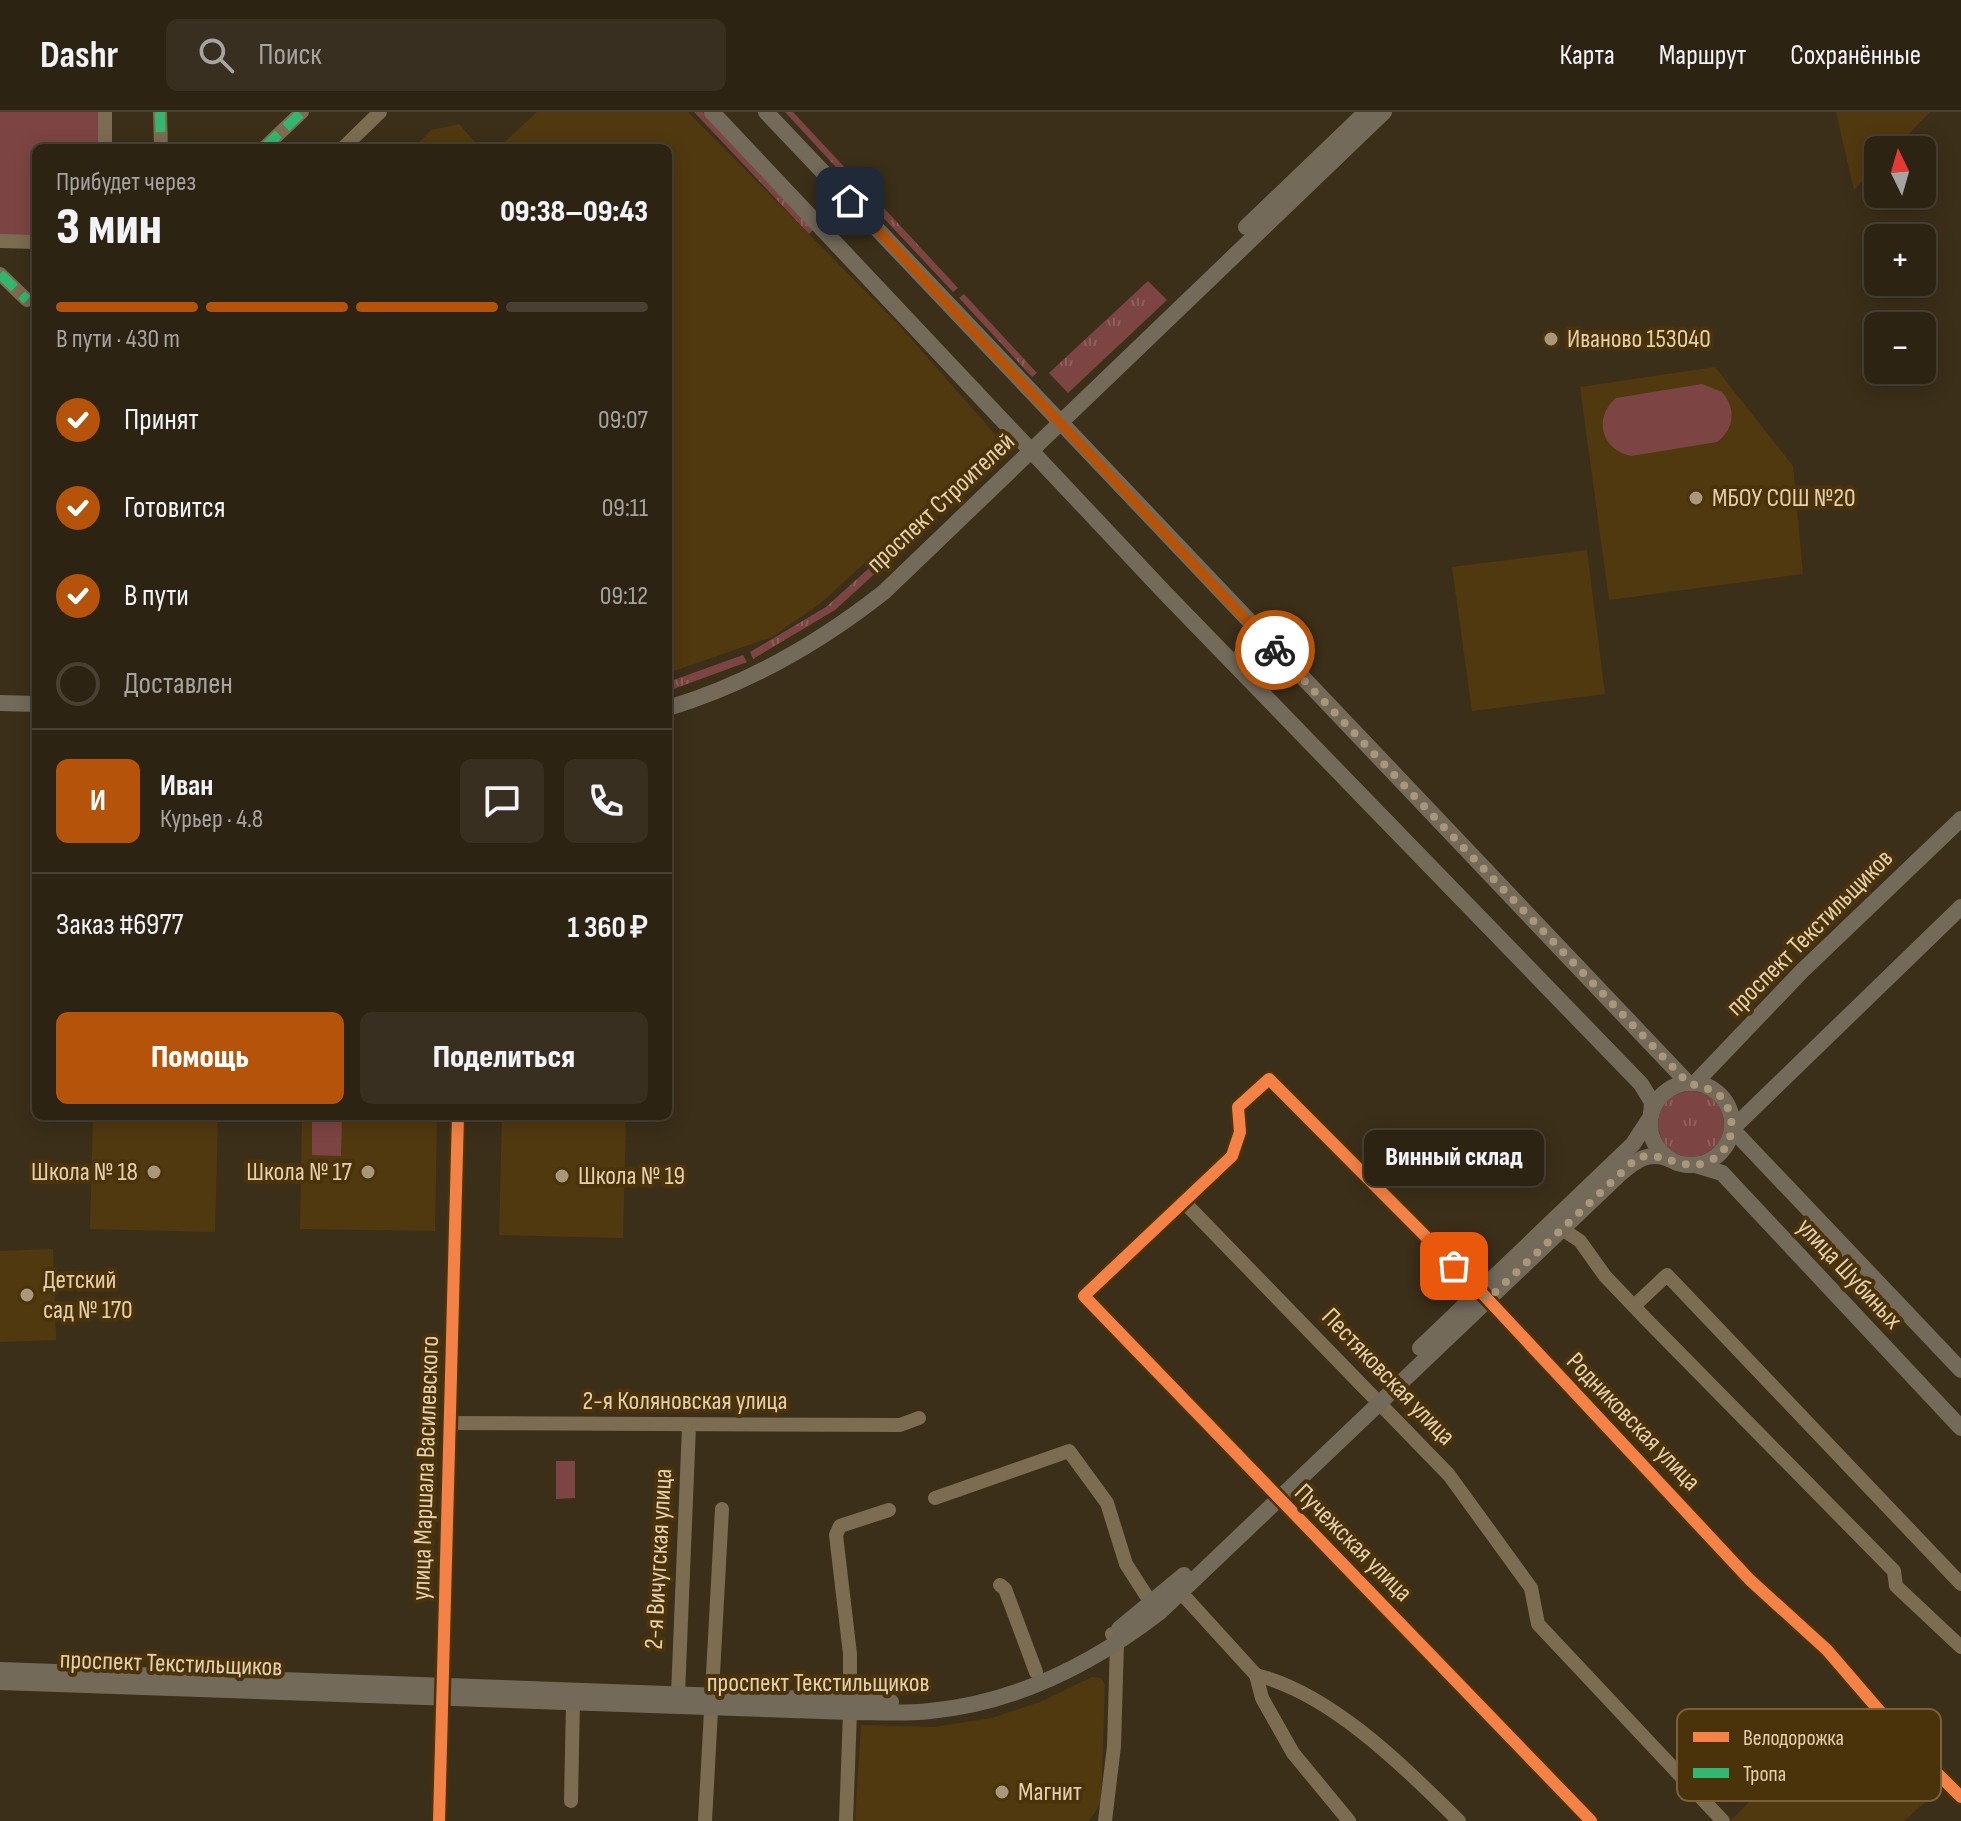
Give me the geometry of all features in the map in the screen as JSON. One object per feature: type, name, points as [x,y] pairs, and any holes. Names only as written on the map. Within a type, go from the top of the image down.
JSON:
[{"type":"main road","points":[[712,112],[1027,448],[1641,1084],[1652,1102],[1656,1145],[1669,1159],[1696,1165],[1722,1151],[1732,1129],[1961,907]]},
{"type":"main road","points":[[766,112],[1261,636],[1691,1083],[1721,1095],[1729,1108],[1732,1129]]},
{"type":"main road","name":"проспект Строителей","points":[[1276,206],[1366,112]]},
{"type":"main road","name":"проспект Строителей","points":[[672,706],[776,664],[859,612],[884,592],[1258,223],[1384,112]]},
{"type":"main road","name":"проспект Строителей","points":[[672,695],[773,655],[846,610],[1027,448]]},
{"type":"main road","points":[[0,703],[32,704]]},
{"type":"main road","points":[[0,714],[32,714]]},
{"type":"main road","name":"проспект Текстильщиков","points":[[1691,1083],[1802,971],[1961,819]]},
{"type":"main road","points":[[1651,1117],[1662,1096],[1691,1083]]},
{"type":"main road","name":"проспект Текстильщиков","points":[[0,1670],[441,1691],[573,1701],[710,1701],[928,1712],[985,1700],[1045,1681],[1114,1639],[1178,1588],[1484,1295],[1633,1144],[1651,1117]]},
{"type":"main road","name":"улица Шубиных","points":[[1732,1129],[1961,1370]]},
{"type":"main road","name":"проспект Текстильщиков","points":[[1484,1295],[1562,1229],[1637,1158],[1659,1155],[1669,1159]]},
{"type":"main road","name":"улица Шубиных","points":[[1696,1165],[1722,1173],[1961,1428]]},
{"type":"main road","name":"проспект Текстильщиков","points":[[850,1706],[940,1700],[1036,1672],[1114,1639],[1151,1603],[1178,1588]]},
{"type":"main road","name":"проспект Текстильщиков","points":[[0,1682],[678,1694],[710,1701]]},
{"type":"street","points":[[105,112],[105,144]]},
{"type":"street","points":[[160,112],[161,144]]},
{"type":"street","points":[[268,144],[302,112]]},
{"type":"street","points":[[347,144],[380,112]]},
{"type":"street","points":[[0,241],[32,242]]},
{"type":"street","points":[[0,274],[27,300]]},
{"type":"street","points":[[1233,662],[1261,636]]},
{"type":"street","name":"Родниковская улица","points":[[1184,1202],[1232,1156],[1240,1132],[1238,1107],[1269,1079],[1484,1295],[1750,1580],[1827,1650],[1878,1709]]},
{"type":"street","name":"улица Маршала Василевского","points":[[439,1821],[458,1120]]},
{"type":"street","name":"Пучежская улица","points":[[1184,1202],[1084,1296],[1591,1821]]},
{"type":"street","name":"Пестяковская улица","points":[[1184,1202],[1449,1475],[1523,1575],[1536,1602],[1538,1624],[1677,1772]]},
{"type":"street","points":[[1562,1229],[1580,1241],[1605,1276],[1894,1571],[1896,1586],[1961,1647]]},
{"type":"street","points":[[1634,1306],[1667,1275],[1961,1584]]},
{"type":"street","name":"2-я Коляновская улица","points":[[449,1423],[900,1425],[919,1418]]},
{"type":"street","name":"2-я Вичугская улица","points":[[678,1694],[689,1426]]},
{"type":"street","points":[[935,1498],[1069,1451],[1107,1503],[1126,1564],[1151,1603]]},
{"type":"street","points":[[705,1821],[722,1509]]},
{"type":"street","points":[[846,1821],[849,1644],[836,1535],[840,1526],[889,1510]]},
{"type":"street","points":[[1000,1585],[1005,1589],[1036,1672]]},
{"type":"street","points":[[1178,1588],[1256,1675],[1262,1698],[1293,1753],[1349,1821]]},
{"type":"street","points":[[1105,1821],[1114,1746],[1114,1639]]},
{"type":"street","points":[[1256,1675],[1285,1682],[1384,1747],[1459,1821]]},
{"type":"street","points":[[571,1801],[573,1701]]},
{"type":"street","name":"Родниковская улица","points":[[1941,1777],[1961,1797]]},
{"type":"street","name":"Пестяковская улица","points":[[1704,1801],[1723,1821]]},
{"type":"shaded area","points":[[537,112],[688,112],[899,325],[999,439],[821,603],[772,637],[672,672],[672,144],[502,144]]},
{"type":"shaded area","points":[[1836,112],[1930,112],[1907,136],[1864,136],[1864,180],[1854,190]]},
{"type":"shaded area","points":[[459,124],[476,144],[418,144],[431,130]]},
{"type":"shaded area","name":"МБОУ СОШ №20","points":[[1715,367],[1793,466],[1803,574],[1609,600],[1580,387]]},
{"type":"shaded area","points":[[1587,550],[1605,694],[1472,711],[1452,567]]},
{"type":"shaded area","name":"Школа № 18","points":[[93,1120],[218,1120],[215,1232],[90,1229]]},
{"type":"shaded area","name":"Школа № 17","points":[[302,1120],[437,1120],[435,1231],[300,1229]]},
{"type":"shaded area","name":"Школа № 19","points":[[502,1120],[626,1120],[623,1238],[499,1235]]},
{"type":"shaded area","name":"Детский сад № 170","points":[[53,1249],[56,1340],[0,1342],[0,1251]]},
{"type":"shaded area","points":[[1092,1677],[1101,1678],[1105,1685],[1101,1803],[1089,1821],[855,1821],[861,1725],[934,1727],[992,1718],[1040,1702]]},
{"type":"shaded area","points":[[1750,1801],[1926,1801],[1904,1821],[1730,1821]]},
{"type":"green space","points":[[0,112],[104,112],[104,144],[32,144],[32,240],[0,240]]},
{"type":"green space","points":[[694,112],[703,112],[814,229],[809,234]]},
{"type":"green space","points":[[785,112],[793,112],[862,186],[857,190]]},
{"type":"green space","points":[[868,191],[958,288],[953,292],[863,196]]},
{"type":"green space","points":[[1148,281],[1167,300],[1068,393],[1049,373]]},
{"type":"green space","points":[[964,294],[1037,373],[1032,377],[959,298]]},
{"type":"green space","points":[[1702,384],[1722,392],[1730,405],[1730,425],[1717,442],[1631,456],[1621,453],[1607,440],[1604,414],[1616,398]]},
{"type":"green space","points":[[898,542],[904,547],[835,610],[753,659],[750,652],[826,607]]},
{"type":"green space","points":[[743,655],[747,662],[672,690],[672,681]]},
{"type":"green space","points":[[1691,1091],[1704,1094],[1714,1101],[1721,1111],[1724,1124],[1721,1137],[1714,1147],[1704,1154],[1691,1157],[1678,1154],[1668,1147],[1661,1137],[1658,1124],[1661,1111],[1668,1101],[1678,1094]]},
{"type":"green space","points":[[312,1120],[342,1120],[341,1156],[312,1155]]},
{"type":"green space","points":[[556,1461],[575,1461],[575,1498],[556,1499]]},
{"type":"marked path","points":[[160,112],[161,144]]},
{"type":"marked path","points":[[268,144],[302,112]]},
{"type":"marked path","points":[[0,274],[27,300]]},
{"type":"cycle path","points":[[1591,1821],[1084,1296],[1232,1156],[1240,1132],[1238,1107],[1269,1079],[1480,1291],[1750,1580],[1827,1650],[1878,1709]]},
{"type":"cycle path","points":[[439,1821],[458,1120]]},
{"type":"cycle path","points":[[1941,1777],[1961,1797]]},
{"type":"way so far","points":[[1275,650],[1688,1083],[1709,1087],[1721,1095],[1729,1108],[1731,1136],[1726,1147],[1714,1158],[1702,1164],[1689,1165],[1659,1155],[1637,1158],[1488,1299],[1454,1266]]},
{"type":"place","name":"Иваново 153040","points":[[1551,339]]},
{"type":"place","name":"МБОУ СОШ №20","points":[[1696,498]]},
{"type":"place","name":"Школа № 18","points":[[154,1172]]},
{"type":"place","name":"Школа № 17","points":[[368,1172]]},
{"type":"place","name":"Школа № 19","points":[[562,1176]]},
{"type":"place","name":"Винный склад","points":[[1454,1266]]},
{"type":"place","name":"Детский сад № 170","points":[[27,1295]]},
{"type":"place","name":"Магнит","points":[[1002,1792]]},
{"type":"route","points":[[850,201],[1275,650]]}]
